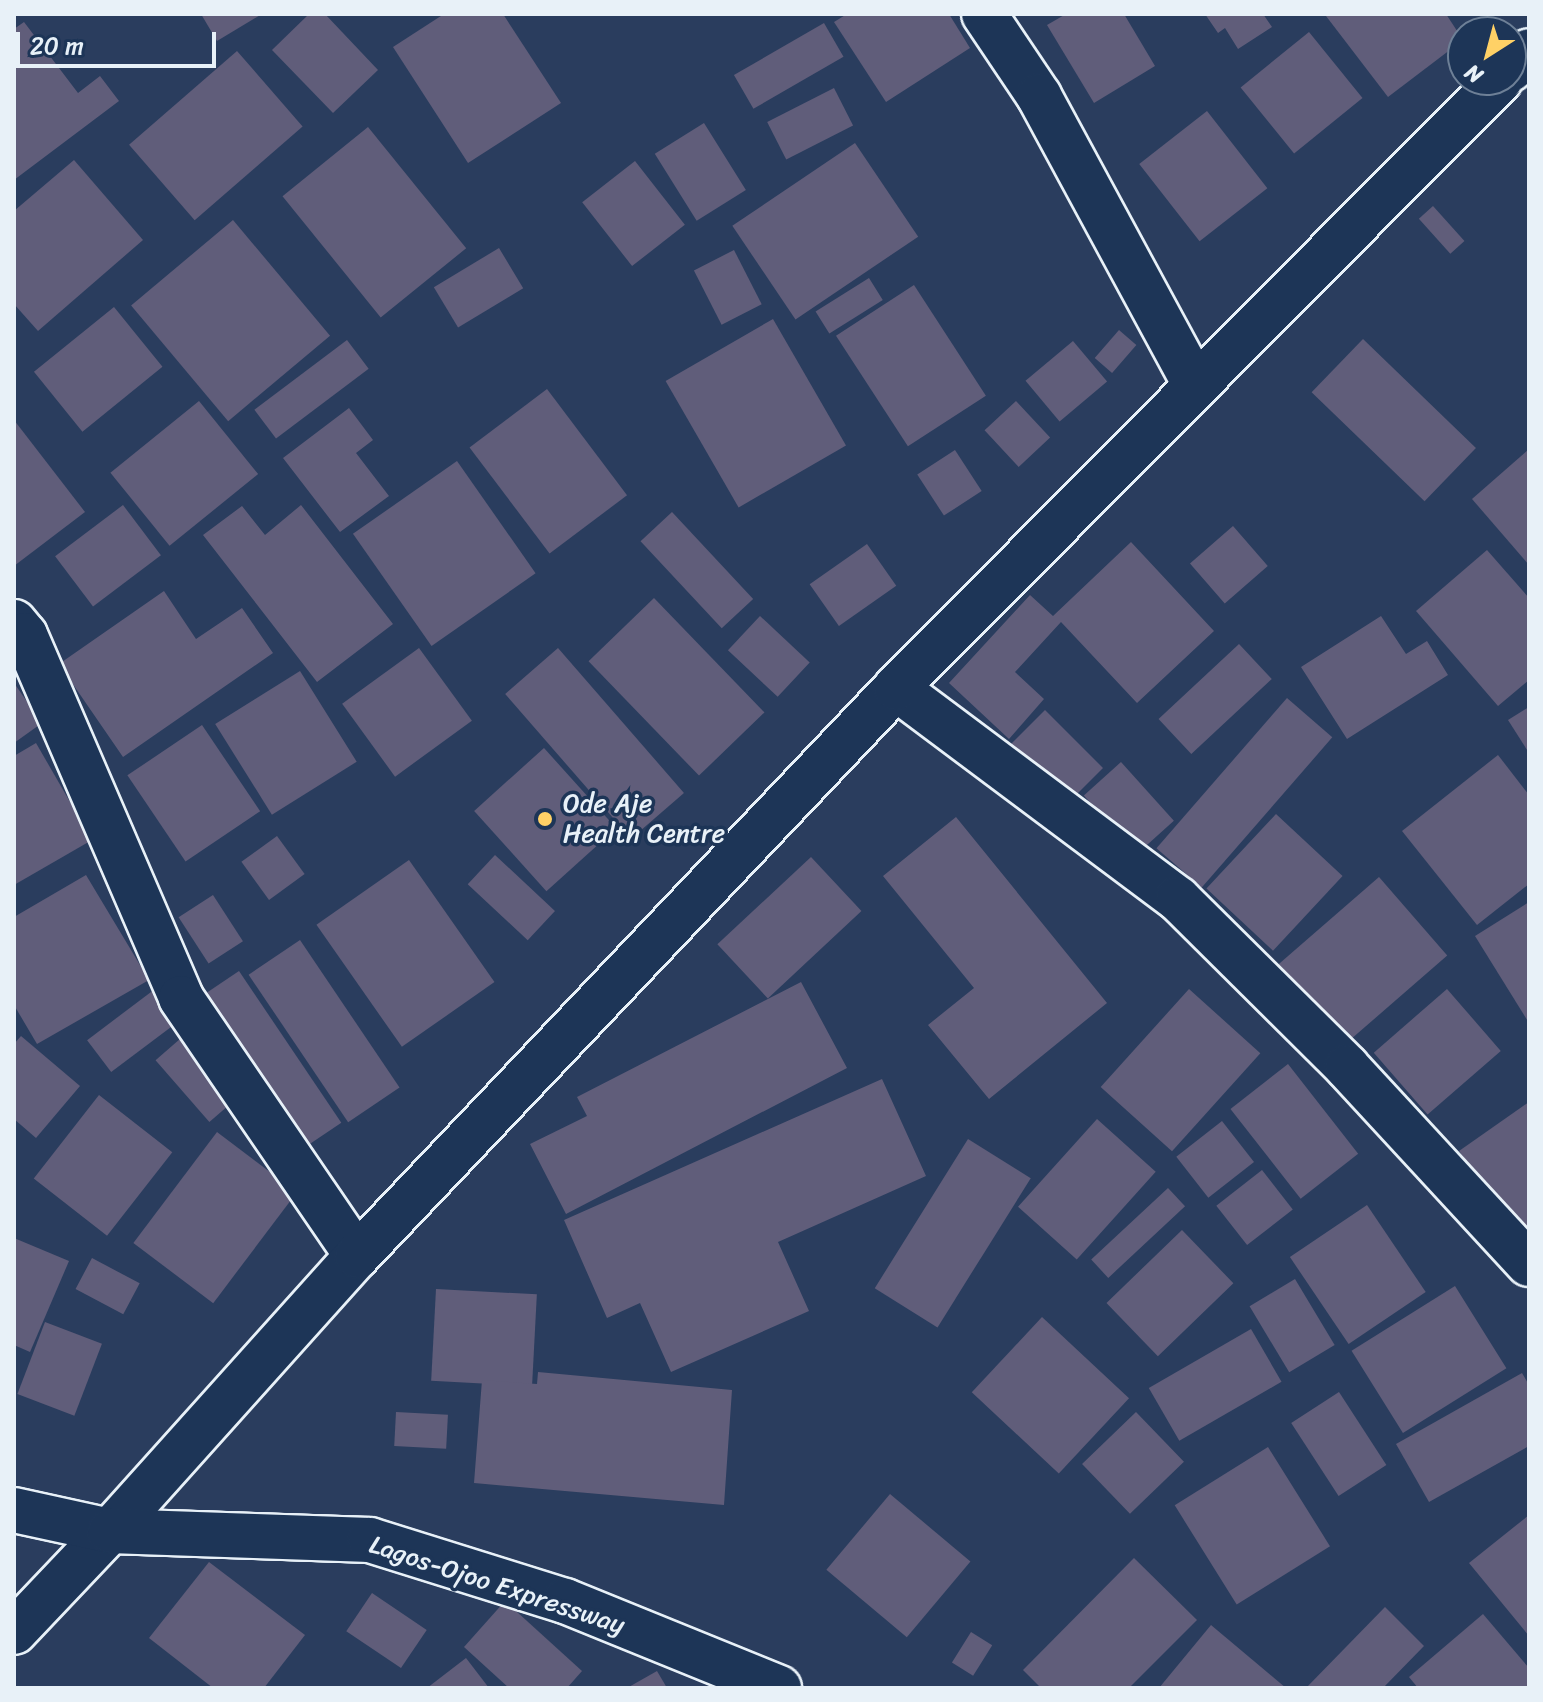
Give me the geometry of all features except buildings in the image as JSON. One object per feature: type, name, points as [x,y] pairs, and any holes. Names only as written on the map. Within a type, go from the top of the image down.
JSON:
[{"type":"street","points":[[984,14],[1039,96],[1194,383]]},
{"type":"street","points":[[14,1632],[110,1531],[357,1256],[896,688],[1194,383],[1484,96]]},
{"type":"street","points":[[14,622],[25,635],[181,998],[357,1256]]},
{"type":"street","points":[[896,688],[1178,899],[1347,1067],[1529,1264]]},
{"type":"street","name":"Lagos-Ojoo Expressway","points":[[14,1510],[110,1531],[370,1540],[565,1601],[779,1688]]},
{"type":"place","name":"Ode Aje Health Centre","points":[[545,819]]}]
